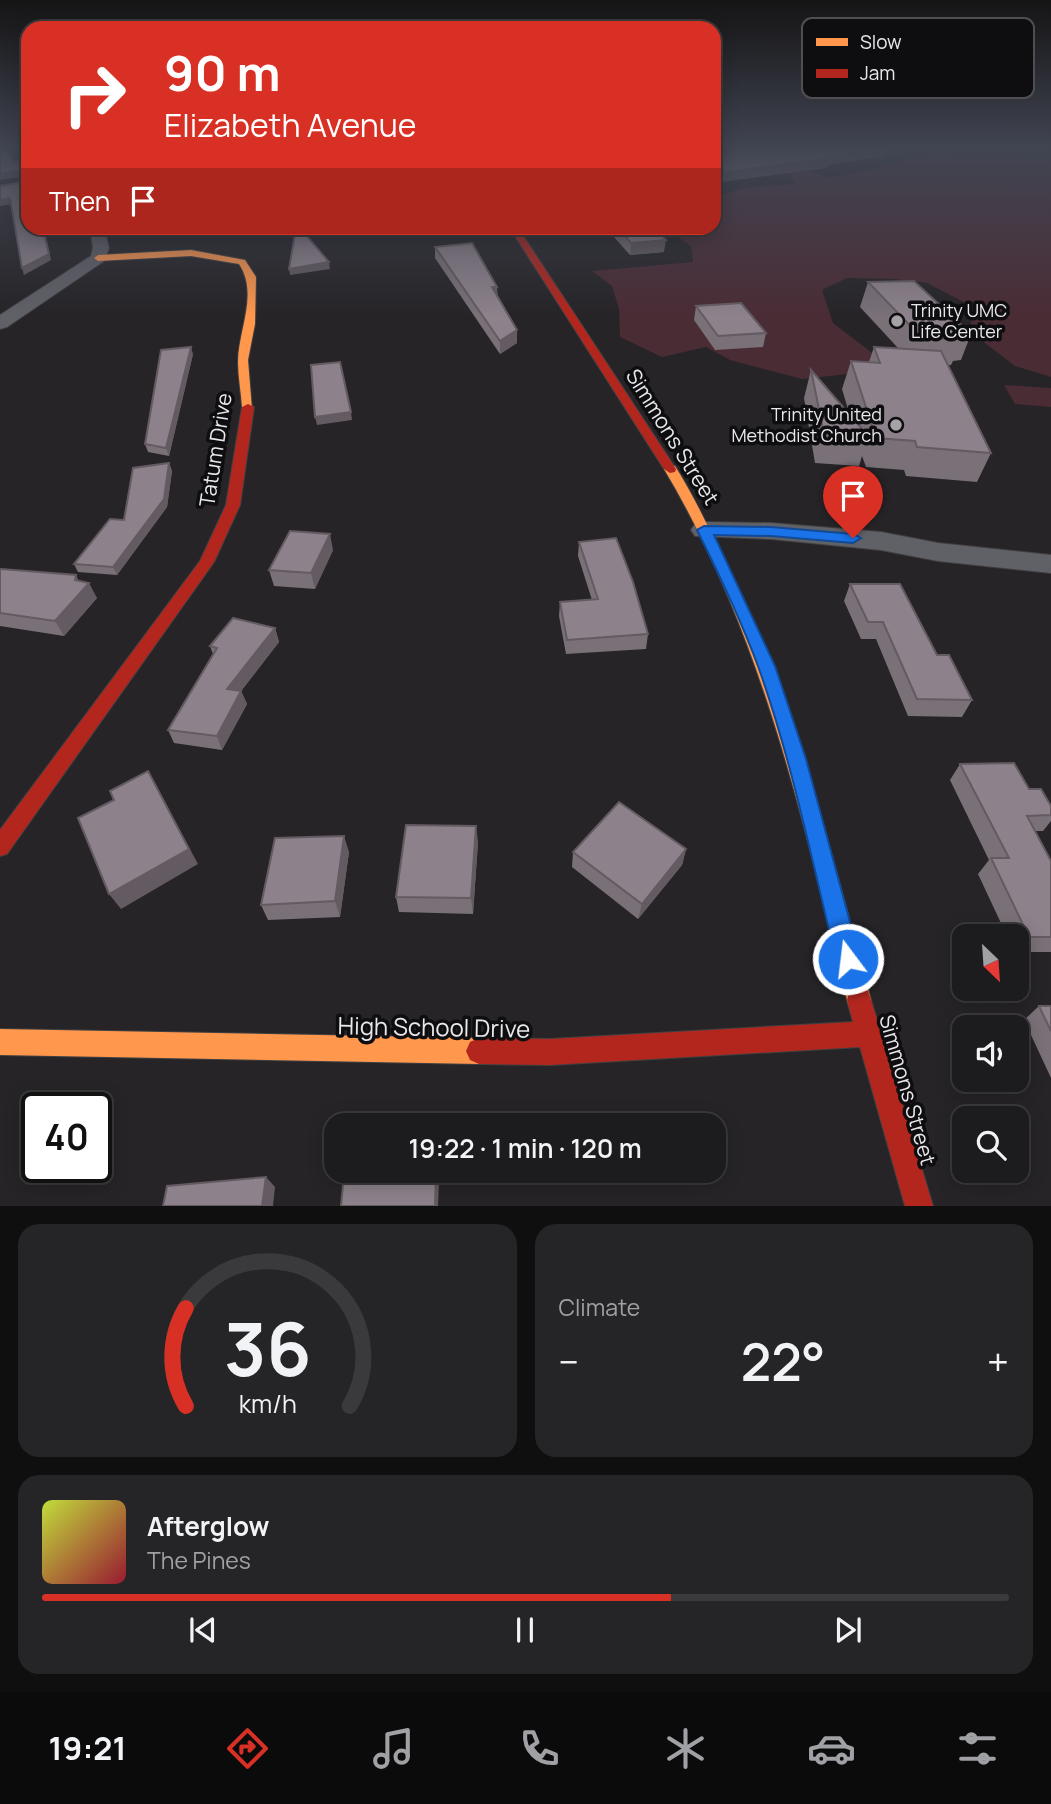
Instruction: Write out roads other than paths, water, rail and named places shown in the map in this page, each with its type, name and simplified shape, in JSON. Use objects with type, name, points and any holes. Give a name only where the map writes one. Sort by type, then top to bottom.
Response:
[{"type":"street","points":[[0,323],[98,258],[101,248],[98,235]]},
{"type":"street","name":"Simmons Street","points":[[519,235],[674,475],[724,569],[766,666],[797,759],[868,1034],[919,1206]]},
{"type":"street","name":"Tatum Drive","points":[[0,847],[207,562],[233,505],[249,401],[243,360],[250,324],[252,276],[242,262],[191,253],[98,258]]},
{"type":"street","points":[[704,530],[771,531],[881,541],[938,552],[1051,564]]},
{"type":"street","name":"High School Drive","points":[[0,1042],[550,1052],[868,1034]]},
{"type":"place","name":"Trinity UMC Life Center","points":[[897,321]]},
{"type":"place","name":"Trinity United Methodist Church","points":[[896,425]]}]
